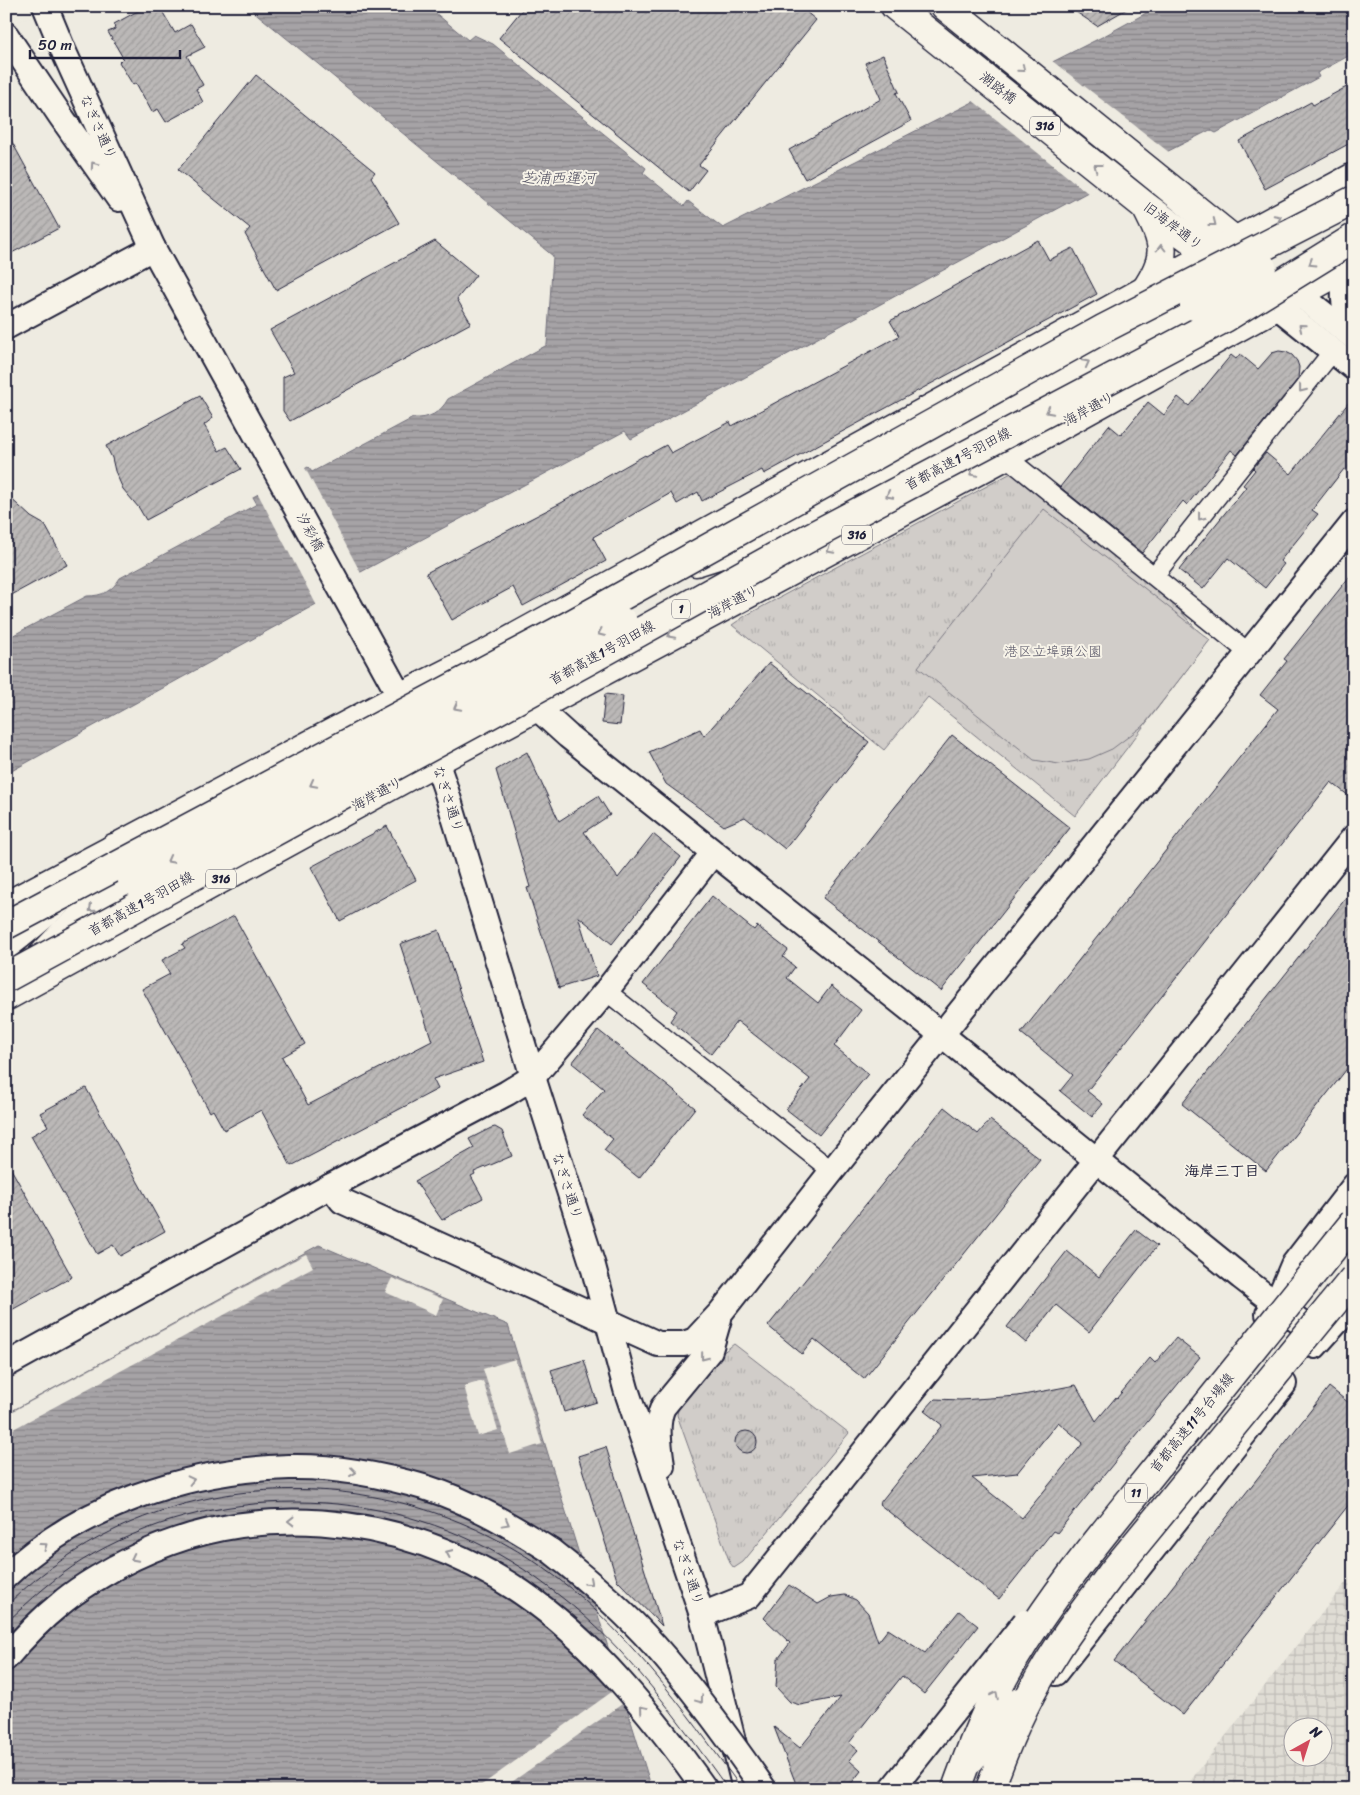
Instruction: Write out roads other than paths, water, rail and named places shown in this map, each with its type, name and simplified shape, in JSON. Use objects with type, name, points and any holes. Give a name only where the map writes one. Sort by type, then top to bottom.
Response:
[{"type":"main road","name":"316","points":[[895,6],[928,32]]},
{"type":"main road","name":"旧海岸通り","points":[[948,7],[1235,241]]},
{"type":"main road","name":"潮路橋","points":[[928,32],[1141,202]]},
{"type":"main road","points":[[6,906],[400,697],[489,652],[1354,177]]},
{"type":"main road","name":"旧海岸通り","points":[[1141,202],[1211,254]]},
{"type":"main road","points":[[1141,202],[1162,242],[1163,253],[1155,276],[1145,291]]},
{"type":"main road","points":[[597,593],[734,550],[1194,306],[1318,233],[1347,203]]},
{"type":"main road","points":[[6,925],[568,626],[1103,329],[1347,203]]},
{"type":"main road","name":"首都高速1号羽田線","points":[[6,978],[593,658],[805,540],[1225,318],[1354,238]]},
{"type":"main road","name":"海岸通り","points":[[6,995],[536,707],[1005,456],[1354,262]]},
{"type":"main road","points":[[6,995],[65,932],[101,901],[132,881],[572,646],[805,540]]},
{"type":"main road","points":[[6,945],[25,932],[59,902],[114,848]]},
{"type":"main road","name":"首都高速11号台場線","points":[[956,1789],[977,1733],[993,1698],[1034,1628],[1114,1521],[1354,1222]]},
{"type":"main road","name":"11","points":[[990,1789],[1028,1698],[1056,1650],[1118,1566],[1354,1277]]},
{"type":"street","name":"なぎさ通り","points":[[45,6],[152,248]]},
{"type":"street","points":[[928,32],[948,7]]},
{"type":"street","name":"なぎさ通り","points":[[12,43],[152,248],[273,464]]},
{"type":"street","points":[[1235,241],[1333,351],[1354,368]]},
{"type":"street","points":[[6,328],[152,248]]},
{"type":"street","points":[[1211,254],[1354,338]]},
{"type":"street","points":[[1354,267],[1345,283],[1344,303],[1347,317],[1354,331]]},
{"type":"street","points":[[1154,576],[1333,351]]},
{"type":"street","points":[[1005,456],[1249,653]]},
{"type":"street","name":"汐彩橋","points":[[273,464],[347,600]]},
{"type":"street","points":[[331,1186],[342,1201],[658,1344],[684,1344],[695,1340],[721,1312],[832,1171],[1354,522]]},
{"type":"street","name":"なぎさ通り","points":[[347,600],[436,761],[593,1266],[626,1389],[702,1616],[745,1789]]},
{"type":"street","points":[[489,652],[536,707],[568,736],[1276,1305],[1320,1338]]},
{"type":"street","points":[[702,1616],[749,1596],[1354,838]]},
{"type":"street","points":[[6,1365],[331,1186],[507,1093],[533,1077],[606,991],[713,853]]},
{"type":"street","points":[[606,991],[832,1171]]},
{"type":"street","points":[[891,1789],[1276,1305],[1293,1264],[1354,1186]]},
{"type":"street","points":[[891,1789],[1354,1212]]},
{"type":"street","points":[[950,1789],[1354,1277]]},
{"type":"street","points":[[962,1789],[1320,1338],[1354,1303]]},
{"type":"street","points":[[665,1505],[658,1427],[659,1415],[663,1407],[710,1350],[721,1312]]},
{"type":"street","points":[[6,1576],[48,1542],[80,1522],[145,1493],[218,1474],[254,1469],[291,1467],[327,1469],[371,1475],[428,1489],[485,1512],[522,1533],[551,1551],[604,1595],[675,1669],[732,1743],[764,1789]]},
{"type":"street","points":[[6,1658],[37,1624],[84,1586],[135,1557],[163,1545],[192,1535],[252,1524],[282,1521],[315,1521],[369,1529],[439,1548],[469,1562],[522,1594],[575,1637],[600,1661],[662,1732],[705,1789]]},
{"type":"water","name":"芝浦西運河","points":[[247,6],[427,6],[468,40],[474,35],[493,44],[646,168],[643,173],[684,206],[688,201],[723,228],[1102,37],[1159,6],[1354,6],[1354,53],[1317,73],[1319,77],[1216,133],[1210,130],[1099,186],[631,439],[625,431],[359,573],[362,579],[6,774],[6,639],[87,596],[106,592],[120,578],[257,504],[253,497],[308,467],[312,472],[413,418],[434,414],[448,399],[547,345],[553,256]]},
{"type":"water","points":[[319,1245],[508,1325],[652,1789],[6,1789],[6,1414]]},
{"type":"tram line","points":[[908,1789],[1354,1230]]},
{"type":"tram line","points":[[938,1789],[1354,1258]]},
{"type":"tram line","points":[[6,1606],[64,1559],[127,1524],[195,1501],[266,1490],[337,1492],[408,1505],[477,1529],[541,1566],[571,1589],[625,1641],[675,1698],[742,1789]]},
{"type":"tram line","points":[[6,1623],[53,1581],[83,1560],[133,1534],[186,1516],[241,1505],[297,1502],[353,1506],[408,1517],[460,1535],[510,1561],[542,1582],[585,1616],[608,1638],[651,1686],[728,1789]]},
{"type":"district","name":"海岸三丁目","points":[[1222,1171]]},
{"type":"park label","name":"港区立埠頭公園","points":[[1053,651]]}]
